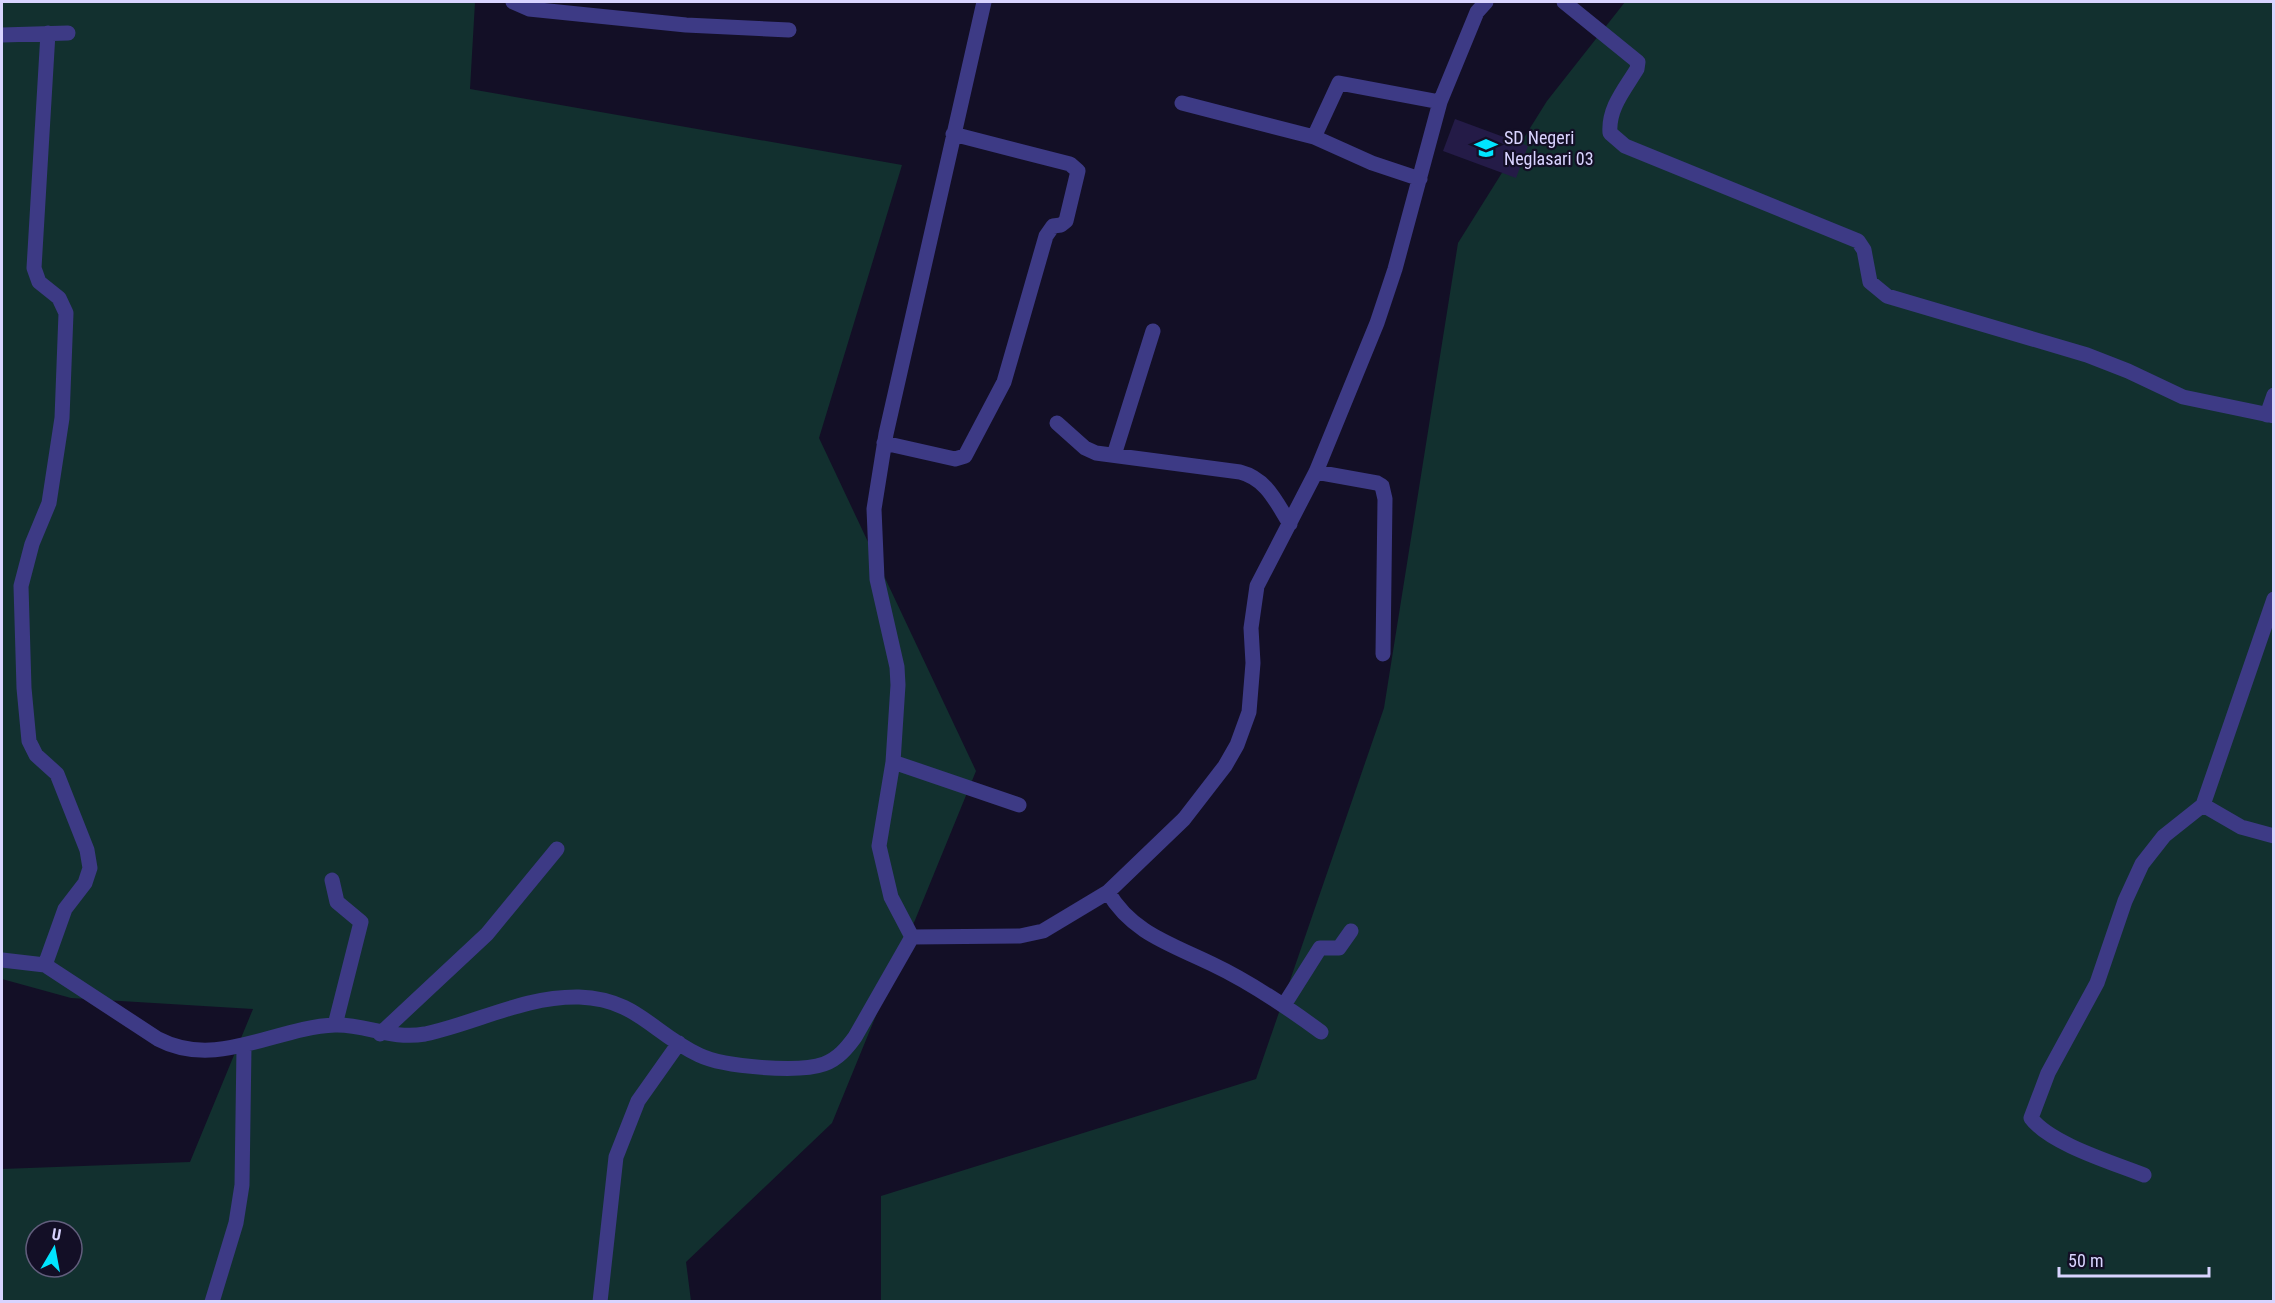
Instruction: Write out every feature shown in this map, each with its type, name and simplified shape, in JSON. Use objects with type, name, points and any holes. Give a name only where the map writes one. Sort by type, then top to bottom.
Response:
[{"type":"street","points":[[513,2],[529,9],[687,25],[789,30]]},
{"type":"street","points":[[912,937],[891,897],[879,846],[893,762],[897,667],[877,579],[874,509],[884,443],[984,2]]},
{"type":"street","points":[[912,937],[1029,936],[1043,931],[1108,892],[1199,803],[1237,745],[1249,712],[1253,663],[1251,628],[1257,586],[1316,472],[1385,301],[1440,102],[1477,12],[1486,2]]},
{"type":"street","points":[[1564,2],[1638,62],[1637,69],[1611,113],[1610,133],[1625,146],[1858,241],[1864,250],[1870,282],[1887,296],[2087,356],[2128,371],[2183,397],[2270,415],[2274,395]]},
{"type":"street","points":[[45,965],[65,909],[85,883],[90,868],[87,850],[57,774],[36,755],[29,741],[24,688],[21,586],[32,544],[49,503],[62,418],[66,313],[60,298],[39,282],[34,268],[48,33]]},
{"type":"street","points":[[2,35],[68,33]]},
{"type":"street","points":[[1314,137],[1339,83],[1440,102]]},
{"type":"street","points":[[1182,103],[1314,137],[1372,163],[1420,179]]},
{"type":"street","points":[[884,443],[955,459],[965,456],[1004,382],[1046,236],[1049,229],[1066,221],[1077,179],[1078,171],[1070,164],[953,134]]},
{"type":"street","points":[[1114,455],[1153,330]]},
{"type":"street","points":[[1057,423],[1085,448],[1114,455],[1240,472],[1257,478],[1264,484],[1290,524]]},
{"type":"street","points":[[1316,472],[1383,486],[1385,499],[1383,654]]},
{"type":"street","points":[[2144,1175],[2056,1138],[2034,1122],[2031,1118],[2032,1110],[2048,1073],[2097,983],[2125,901],[2142,864],[2164,836],[2202,805],[2274,599]]},
{"type":"street","points":[[893,762],[1019,805]]},
{"type":"street","points":[[2202,805],[2241,827],[2274,836]]},
{"type":"street","points":[[380,1034],[488,934],[557,849]]},
{"type":"street","points":[[332,879],[337,902],[361,920],[362,927],[335,1025]]},
{"type":"street","points":[[1108,892],[1118,910],[1150,936],[1212,964],[1284,1005],[1322,1032]]},
{"type":"street","points":[[1284,1005],[1320,948],[1339,948],[1351,932]]},
{"type":"street","points":[[2,960],[45,965],[171,1046],[195,1050],[244,1047],[291,1033],[335,1025],[380,1034],[414,1036],[467,1024],[488,1014],[531,1001],[579,997],[622,1005],[638,1013],[679,1043],[702,1056],[734,1064],[813,1066],[826,1063],[844,1050],[855,1037],[912,937]]},
{"type":"street","points":[[600,1302],[616,1157],[638,1101],[679,1043]]},
{"type":"street","points":[[212,1302],[236,1223],[242,1185],[244,1047]]},
{"type":"green space","points":[[2,2],[475,2],[470,89],[902,165],[819,438],[976,771],[832,1123],[686,1262],[691,1301],[2,1301],[2,1169],[190,1162],[253,1009],[71,998],[2,979]]},
{"type":"green space","points":[[1625,2],[2273,2],[2273,1301],[881,1301],[881,1196],[1256,1079],[1384,708],[1458,243],[1547,101]]},
{"type":"building","name":"SD Negeri Neglasari 03","points":[[1455,119],[1528,146],[1516,178],[1443,151]]},
{"type":"place","name":"SD Negeri Neglasari 03","points":[[1486,148]]}]
